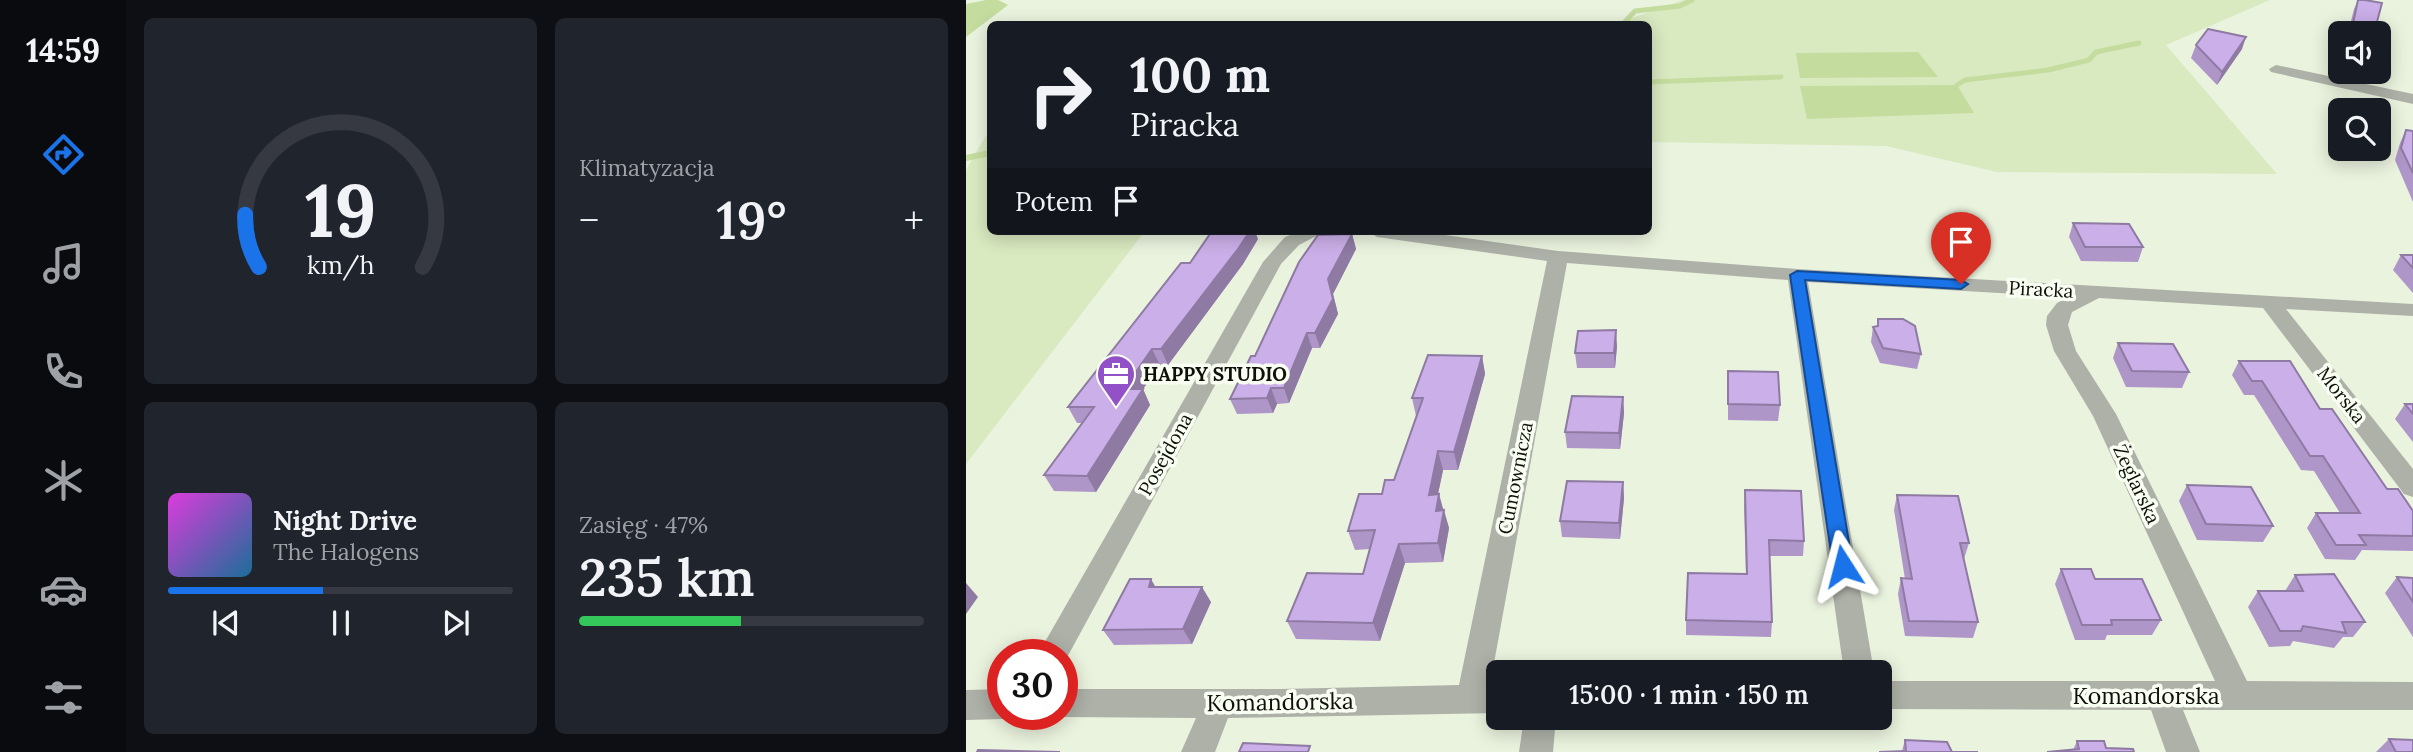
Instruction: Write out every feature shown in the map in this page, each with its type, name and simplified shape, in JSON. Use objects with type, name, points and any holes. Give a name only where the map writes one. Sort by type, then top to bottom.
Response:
[{"type":"street","points":[[2276,69],[2413,99]]},
{"type":"street","name":"Posejdona","points":[[1061,639],[1273,262],[1292,241],[1307,235]]},
{"type":"street","name":"Piracka","points":[[1405,235],[1558,257],[1797,275],[2413,310]]},
{"type":"street","name":"Cumownicza","points":[[1485,699],[1558,257]]},
{"type":"street","points":[[1797,275],[1857,660]]},
{"type":"street","name":"Żeglarska","points":[[2097,292],[2068,304],[2058,316],[2056,328],[2078,374],[2104,414],[2238,696]]},
{"type":"street","name":"Morska","points":[[2271,304],[2413,487]]},
{"type":"street","name":"Komandorska","points":[[1892,695],[2413,696]]},
{"type":"street","points":[[2161,696],[2183,752]]},
{"type":"street","name":"Komandorska","points":[[1078,703],[1485,699]]},
{"type":"street","points":[[1198,752],[1218,703]]},
{"type":"street","points":[[966,705],[987,704]]},
{"type":"street","points":[[1536,752],[1539,730]]},
{"type":"shaded area","points":[[998,0],[1008,5],[966,37],[966,4]]},
{"type":"shaded area","points":[[1683,0],[2270,0],[2166,45],[2277,174],[1997,172],[1886,146],[1652,142],[1652,21],[1624,21]]},
{"type":"shaded area","points":[[1918,52],[1938,77],[1800,78],[1796,53]]},
{"type":"shaded area","points":[[1957,85],[1974,113],[1807,119],[1800,86]]},
{"type":"shaded area","points":[[987,135],[987,235],[1142,235],[966,464],[966,170]]},
{"type":"building","points":[[2358,0],[2382,3],[2377,21],[2354,21]]},
{"type":"building","points":[[2208,29],[2246,37],[2222,72],[2196,45]]},
{"type":"building","points":[[2406,130],[2413,131],[2413,173],[2401,148]]},
{"type":"building","points":[[2073,223],[2129,224],[2143,247],[2085,247]]},
{"type":"building","points":[[1209,235],[1247,235],[1161,349],[1152,349],[1124,389],[1143,389],[1087,476],[1044,475],[1094,407],[1068,407],[1181,263],[1190,263]]},
{"type":"building","points":[[1318,235],[1351,235],[1328,279],[1333,299],[1315,333],[1307,333],[1284,388],[1271,388],[1267,398],[1230,399],[1251,356],[1255,356],[1299,262]]},
{"type":"building","points":[[2401,255],[2413,255],[2413,268]]},
{"type":"building","points":[[1878,319],[1903,319],[1915,326],[1921,354],[1883,348],[1873,327],[1878,326]]},
{"type":"building","points":[[1616,330],[1614,353],[1575,353],[1578,331]]},
{"type":"building","points":[[2118,343],[2173,344],[2189,372],[2132,371]]},
{"type":"building","points":[[1428,355],[1482,356],[1454,452],[1438,451],[1429,495],[1439,494],[1436,511],[1444,510],[1438,543],[1399,544],[1373,623],[1287,621],[1307,573],[1363,574],[1375,530],[1348,531],[1359,494],[1382,494],[1385,480],[1394,480],[1423,398],[1412,398]]},
{"type":"building","points":[[2239,361],[2290,361],[2320,409],[2332,409],[2387,489],[2398,489],[2413,511],[2413,536],[2359,535],[2366,545],[2336,545],[2316,513],[2360,513],[2323,456],[2310,456],[2262,381],[2252,381]]},
{"type":"building","points":[[1728,371],[1778,372],[1780,405],[1728,404]]},
{"type":"building","points":[[1572,396],[1623,397],[1619,433],[1565,432]]},
{"type":"building","points":[[2405,404],[2413,404],[2413,414]]},
{"type":"building","points":[[1567,481],[1623,482],[1619,523],[1560,521]]},
{"type":"building","points":[[2187,485],[2251,487],[2273,526],[2206,524]]},
{"type":"building","points":[[1745,490],[1801,491],[1804,541],[1769,540],[1772,622],[1686,620],[1688,573],[1747,574]]},
{"type":"building","points":[[1897,495],[1958,496],[1969,543],[1960,543],[1978,622],[1909,621],[1901,578],[1912,579]]},
{"type":"building","points":[[2061,569],[2091,569],[2095,579],[2142,579],[2161,620],[2111,620],[2112,625],[2082,625]]},
{"type":"building","points":[[2334,574],[2365,622],[2342,622],[2346,633],[2303,626],[2301,631],[2280,631],[2258,591],[2303,591],[2295,575]]},
{"type":"building","points":[[2397,577],[2413,578],[2413,602]]},
{"type":"building","points":[[1130,579],[1151,579],[1149,587],[1202,587],[1183,629],[1103,630]]},
{"type":"building","points":[[2389,739],[2413,740],[2413,752],[2396,752]]},
{"type":"building","points":[[1905,740],[1947,742],[1952,752],[1879,752],[1906,751]]},
{"type":"building","points":[[2077,741],[2104,741],[2106,748],[2133,749],[2134,752],[2047,752],[2079,749]]},
{"type":"building","points":[[1243,743],[1310,746],[1308,752],[1239,752]]},
{"type":"building","points":[[978,750],[1060,752],[977,752]]},
{"type":"waterway","points":[[1626,21],[1635,11],[1680,6],[1692,0]]},
{"type":"waterway","points":[[1957,85],[1965,80],[2048,70],[2089,60],[2096,52],[2139,43]]},
{"type":"waterway","points":[[1652,82],[1781,77]]},
{"type":"waterway","points":[[966,158],[987,154]]},
{"type":"place","name":"HAPPY STUDIO","points":[[1116,408]]},
{"type":"route","points":[[1843,566],[1797,275],[1961,284]]}]
